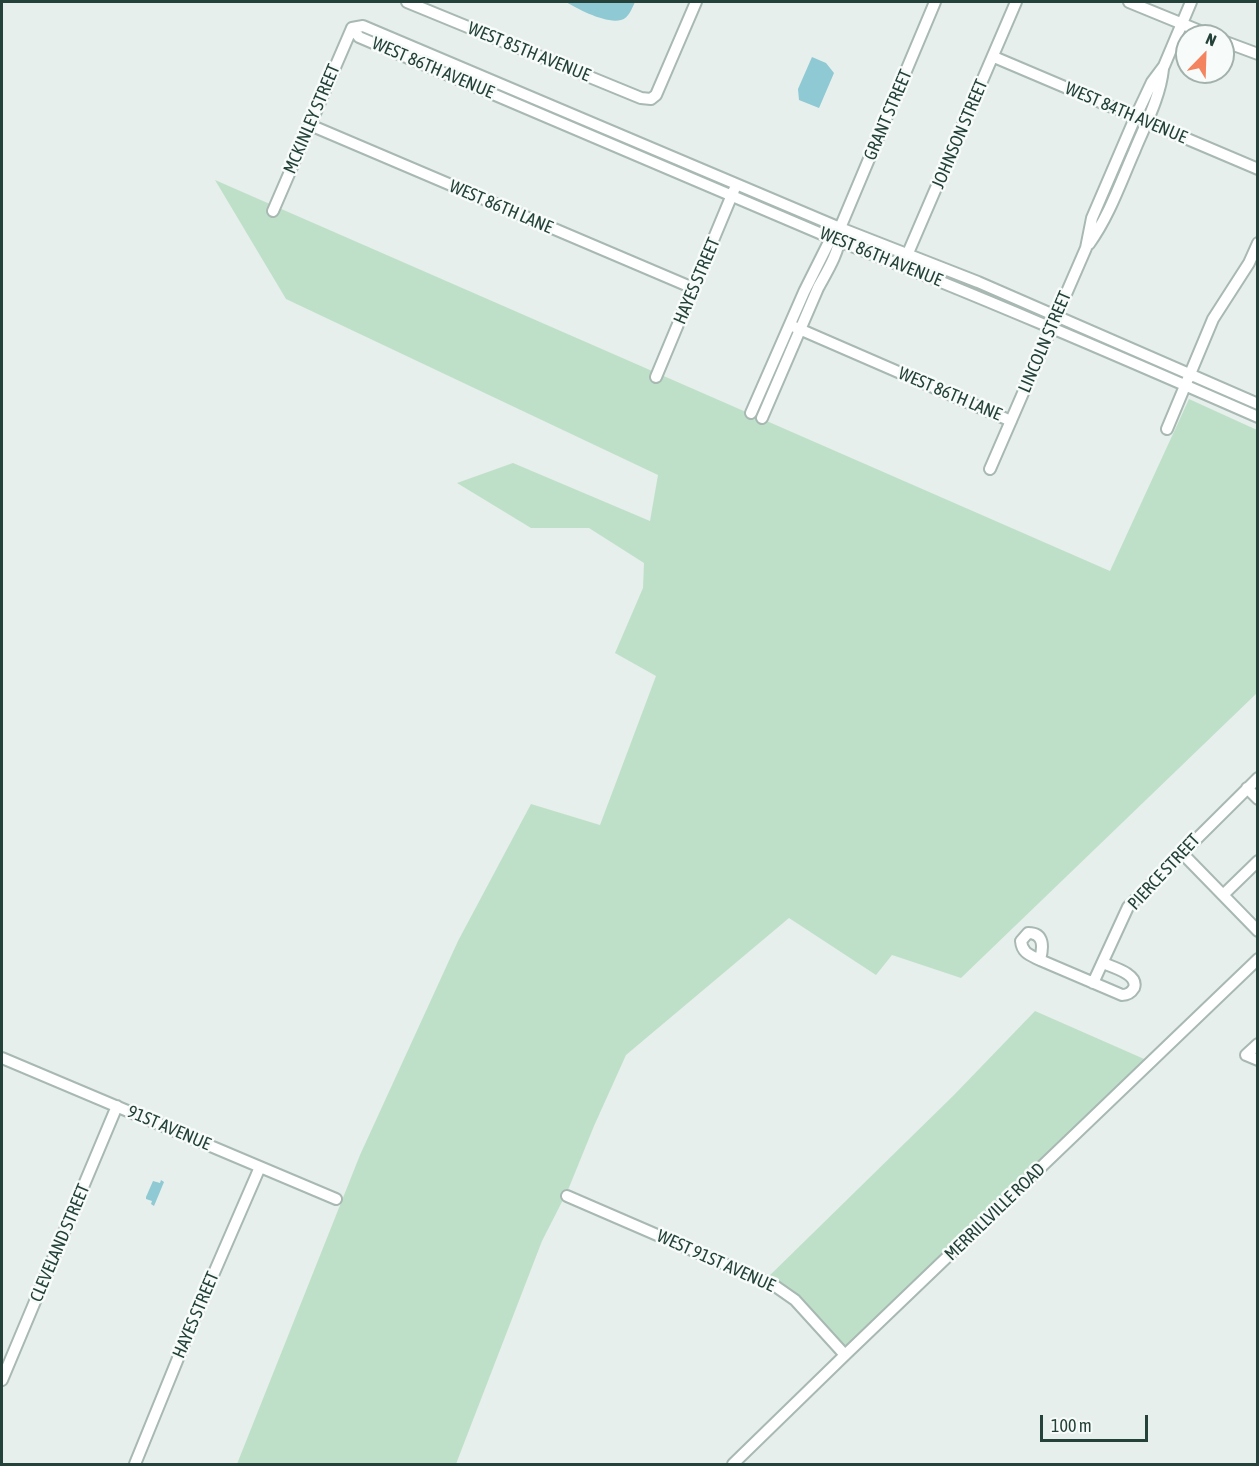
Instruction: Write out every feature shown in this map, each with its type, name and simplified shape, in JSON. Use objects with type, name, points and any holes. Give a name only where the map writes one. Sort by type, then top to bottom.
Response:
[{"type":"street","name":"WEST 85TH AVENUE","points":[[407,2],[641,98],[651,99],[656,95],[696,2]]},
{"type":"street","name":"GRANT STREET","points":[[756,416],[836,240],[935,2]]},
{"type":"street","name":"JOHNSON STREET","points":[[905,260],[1017,2]]},
{"type":"street","points":[[1129,2],[1182,24]]},
{"type":"street","name":"LINCOLN STREET","points":[[1182,24],[1191,2]]},
{"type":"street","name":"WEST 86TH AVENUE","points":[[1257,404],[1187,380],[1052,328],[905,260],[840,228],[363,26],[352,28],[359,37],[836,240],[905,260],[978,282],[1056,316],[1187,380],[1257,417]]},
{"type":"street","name":"MCKINLEY STREET","points":[[273,211],[352,28]]},
{"type":"street","name":"LINCOLN STREET","points":[[990,469],[1086,248],[1092,218],[1135,118],[1152,82],[1164,66],[1175,40]]},
{"type":"street","points":[[1235,45],[1257,54]]},
{"type":"street","name":"WEST 84TH AVENUE","points":[[994,57],[1257,169]]},
{"type":"street","name":"LINCOLN STREET","points":[[1086,248],[1103,225],[1147,122],[1161,85],[1164,66]]},
{"type":"street","name":"WEST 86TH LANE","points":[[309,125],[693,288]]},
{"type":"street","name":"HAYES STREET","points":[[656,377],[737,184]]},
{"type":"street","points":[[1167,429],[1213,319],[1249,263],[1257,243]]},
{"type":"street","name":"WEST 86TH LANE","points":[[795,327],[1011,421]]},
{"type":"street","name":"PIERCE STREET","points":[[1093,983],[1128,907],[1257,778]]},
{"type":"street","points":[[1247,788],[1257,799]]},
{"type":"street","points":[[1181,852],[1257,931]]},
{"type":"street","points":[[1224,895],[1257,861]]},
{"type":"street","name":"MERRILLVILLE ROAD","points":[[734,1464],[1257,959]]},
{"type":"street","points":[[1040,960],[1122,995],[1127,995],[1134,986],[1131,976],[1102,963]]},
{"type":"street","points":[[1257,1044],[1246,1055],[1257,1060]]},
{"type":"street","name":"91ST AVENUE","points":[[2,1058],[336,1198]]},
{"type":"street","name":"CLEVELAND STREET","points":[[2,1380],[117,1106]]},
{"type":"street","name":"HAYES STREET","points":[[135,1464],[260,1167]]},
{"type":"street","name":"WEST 91ST AVENUE","points":[[567,1196],[775,1286],[795,1300],[845,1355]]},
{"type":"green space","points":[[215,180],[1110,571],[1189,399],[1257,430],[1257,693],[961,978],[892,955],[876,975],[789,918],[626,1055],[568,1190],[542,1241],[456,1464],[237,1464],[360,1155],[458,941],[531,804],[600,825],[656,676],[615,653],[643,588],[644,563],[589,528],[531,528],[457,483],[513,463],[650,521],[658,475],[286,299]]},
{"type":"green space","points":[[1035,1011],[1151,1062],[845,1355],[795,1300],[764,1281],[954,1095]]},
{"type":"water","points":[[566,2],[635,2],[626,17],[615,21],[592,15]]},
{"type":"water","points":[[812,57],[826,63],[834,73],[819,108],[799,100],[798,89]]},
{"type":"water","points":[[161,1180],[164,1182],[154,1206],[151,1204],[152,1201],[146,1197],[153,1181],[160,1183]]}]
